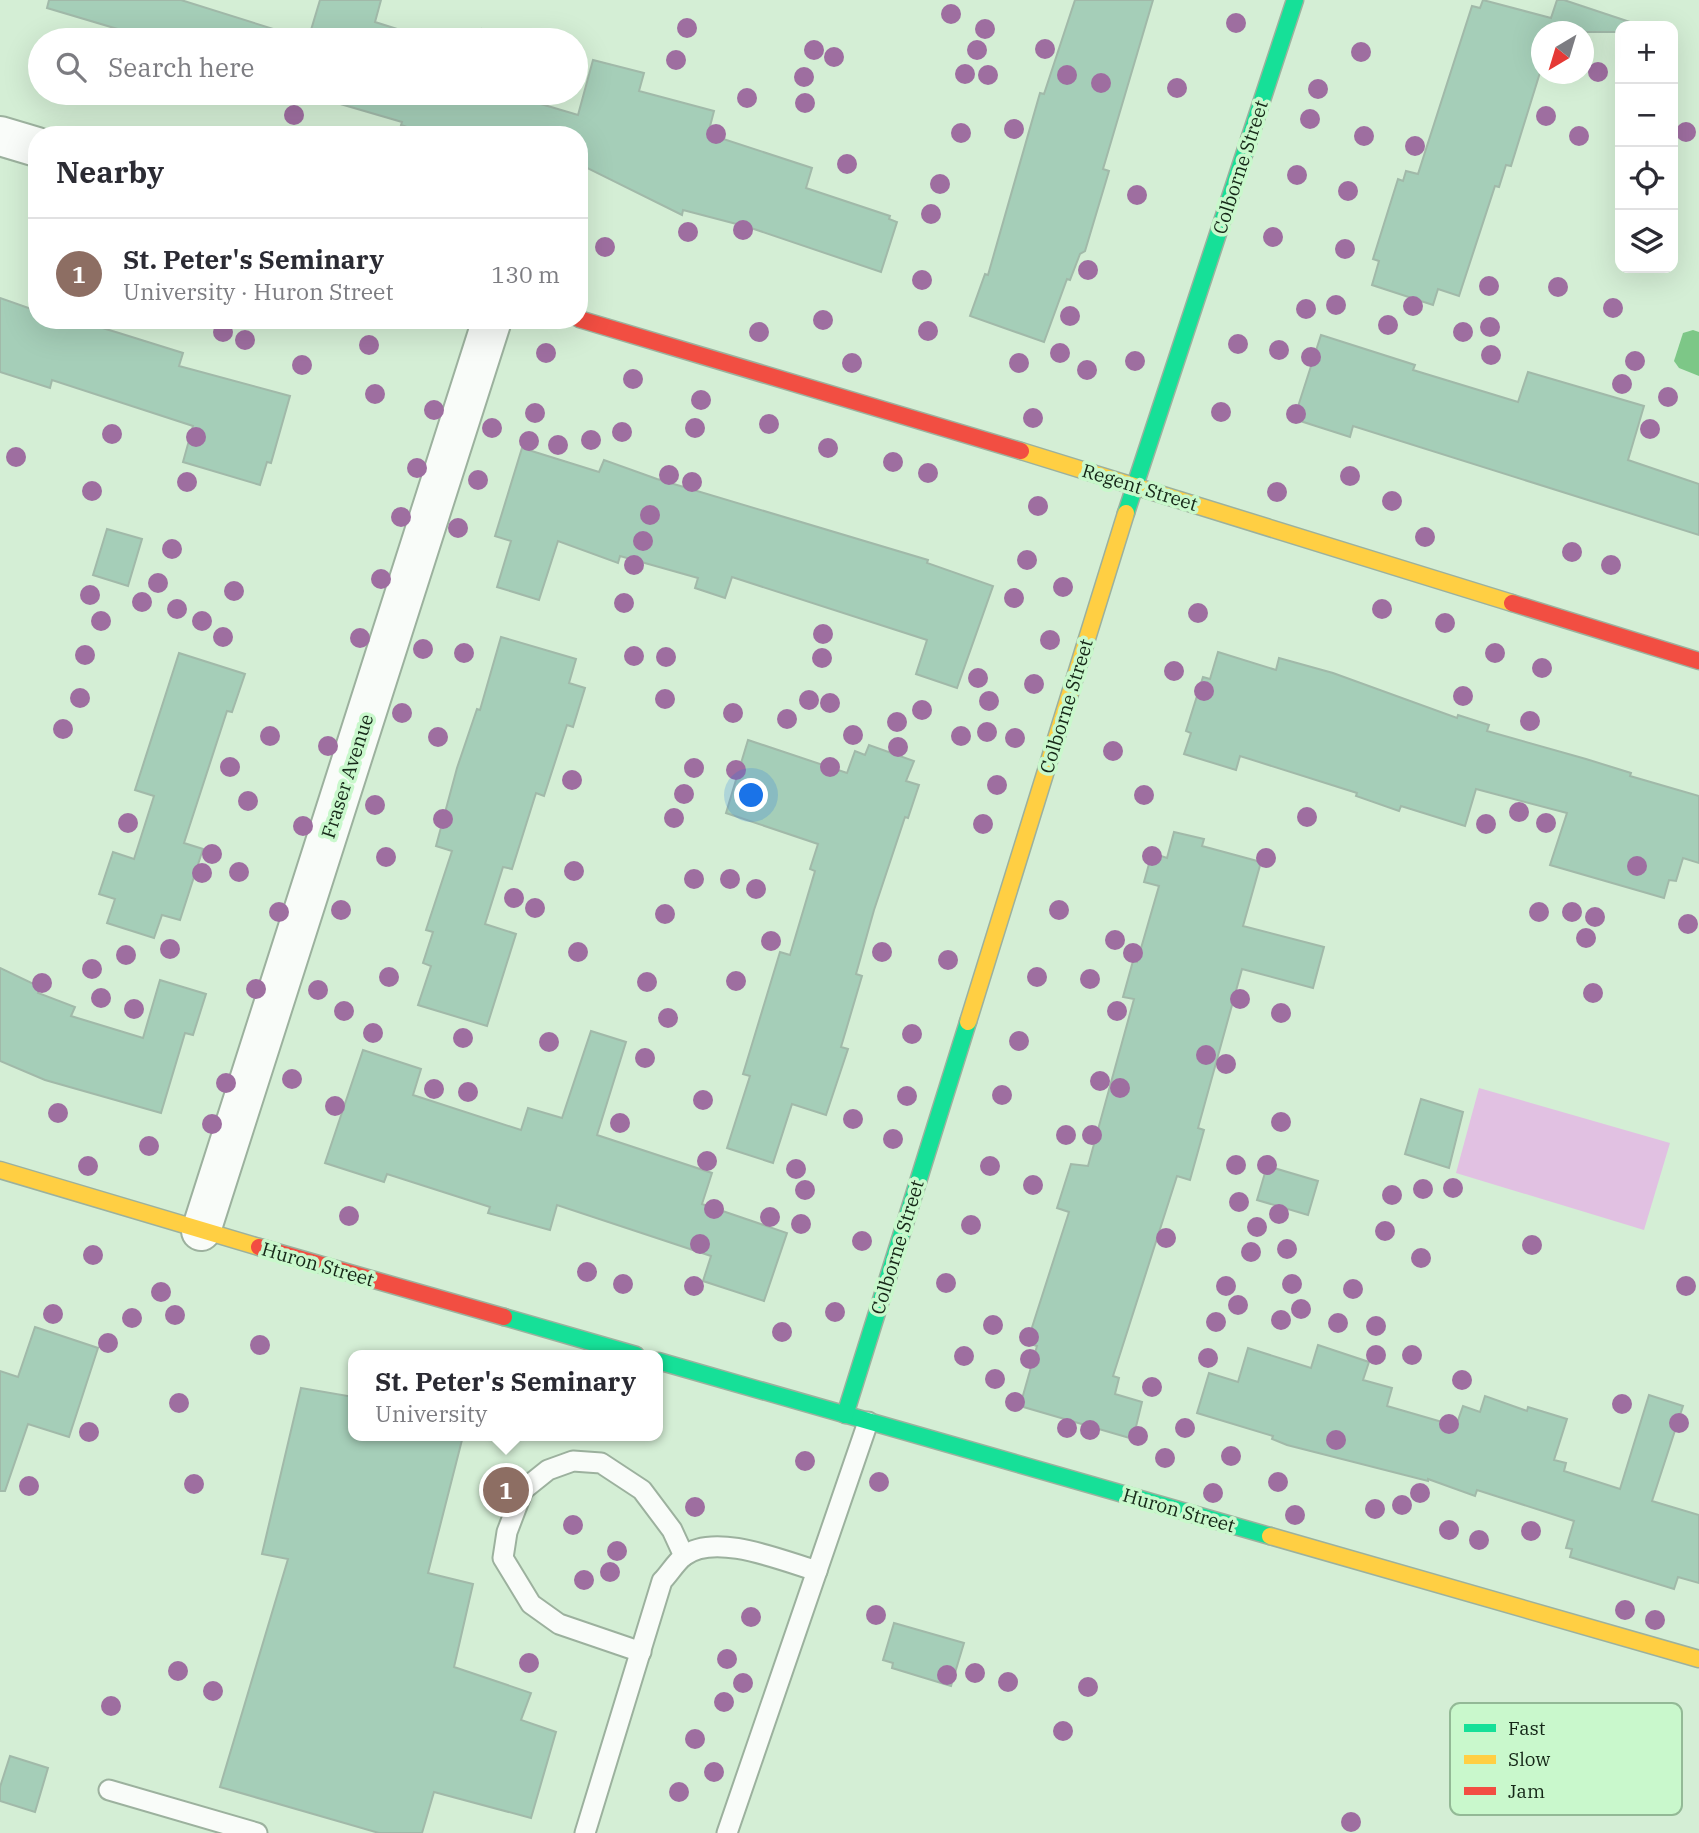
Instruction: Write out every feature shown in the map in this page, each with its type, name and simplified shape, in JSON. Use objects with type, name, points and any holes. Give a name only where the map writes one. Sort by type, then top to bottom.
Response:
[{"type":"street","name":"Colborne Street","points":[[845,1415],[1135,485],[1295,0]]},
{"type":"street","points":[[0,136],[28,144]]},
{"type":"street","name":"Regent Street","points":[[588,322],[1135,485],[1699,661]]},
{"type":"street","name":"Fraser Avenue","points":[[201,1231],[489,329]]},
{"type":"street","name":"Huron Street","points":[[0,1170],[201,1231],[618,1350]]},
{"type":"street","name":"Huron Street","points":[[663,1363],[1699,1660]]},
{"type":"lane","points":[[727,1833],[868,1422]]},
{"type":"lane","points":[[641,1652],[559,1624],[531,1604],[503,1558],[507,1532],[523,1490],[548,1470],[573,1461],[601,1462],[642,1490],[672,1530],[684,1556]]},
{"type":"lane","points":[[585,1833],[662,1581],[684,1556],[700,1549],[726,1546],[817,1571]]},
{"type":"lane","points":[[109,1790],[257,1833]]},
{"type":"shaded area","points":[[1693,330],[1699,332],[1699,376],[1679,368],[1674,361],[1683,333]]},
{"type":"shaded area","points":[[1479,1088],[1670,1143],[1644,1230],[1456,1173]]},
{"type":"building","points":[[49,0],[181,0],[270,28],[114,28],[47,8]]},
{"type":"building","points":[[320,0],[381,0],[375,22],[394,28],[312,28]]},
{"type":"building","points":[[1075,0],[1153,0],[1103,169],[1109,171],[1085,251],[1080,254],[1070,280],[1067,279],[1044,342],[970,316],[985,274],[988,275],[1040,93],[1044,94]]},
{"type":"building","points":[[1483,0],[1551,18],[1557,0],[1564,0],[1627,21],[1615,21],[1615,32],[1594,32],[1594,21],[1531,21],[1531,84],[1536,84],[1511,166],[1506,165],[1499,187],[1495,186],[1459,296],[1438,289],[1433,305],[1372,285],[1379,261],[1373,259],[1398,179],[1403,181],[1406,171],[1418,174],[1472,6],[1480,8]]},
{"type":"building","points":[[593,60],[644,73],[639,91],[714,111],[708,134],[812,168],[806,188],[890,216],[889,219],[897,222],[881,272],[748,227],[683,210],[682,215],[588,168],[588,126],[404,126],[401,125],[402,122],[344,105],[544,105],[578,115],[581,105],[588,105],[588,78]]},
{"type":"building","points":[[0,298],[28,308],[28,329],[105,329],[183,353],[179,366],[290,396],[271,463],[267,462],[260,485],[183,462],[193,426],[52,380],[50,388],[0,372]]},
{"type":"building","points":[[1321,335],[1415,365],[1413,370],[1518,402],[1528,372],[1644,406],[1628,460],[1699,484],[1699,535],[1353,426],[1350,437],[1294,419]]},
{"type":"building","points":[[522,448],[599,472],[604,460],[657,479],[928,560],[927,563],[993,586],[957,688],[916,674],[927,640],[732,577],[725,598],[695,588],[698,578],[620,556],[618,563],[558,541],[539,600],[497,587],[511,541],[495,536]]},
{"type":"building","points":[[107,529],[142,539],[128,586],[93,575]]},
{"type":"building","points":[[501,637],[576,659],[569,683],[585,688],[573,727],[567,725],[544,796],[536,793],[512,869],[503,867],[485,924],[516,934],[487,1026],[418,1005],[431,966],[423,963],[433,932],[426,930],[452,851],[436,846],[457,768],[477,709],[480,710]]},
{"type":"building","points":[[1218,652],[1276,670],[1279,658],[1333,673],[1457,718],[1458,715],[1489,725],[1487,731],[1586,759],[1631,773],[1630,776],[1699,796],[1699,863],[1683,858],[1676,881],[1669,880],[1664,898],[1550,865],[1567,813],[1476,789],[1465,826],[1401,806],[1399,811],[1356,796],[1357,793],[1240,756],[1236,770],[1184,754],[1191,733],[1186,731],[1203,677],[1210,679]]},
{"type":"building","points":[[179,653],[245,674],[232,712],[227,711],[184,843],[203,849],[180,920],[162,915],[154,938],[107,923],[115,899],[99,894],[113,852],[134,859],[154,796],[135,790]]},
{"type":"building","points":[[748,740],[847,773],[855,751],[865,755],[869,745],[914,761],[906,781],[919,785],[908,818],[905,817],[874,910],[856,974],[862,976],[841,1047],[848,1049],[826,1115],[792,1104],[773,1163],[727,1148],[750,1076],[743,1074],[780,952],[790,955],[815,871],[810,869],[818,844],[726,813]]},
{"type":"building","points":[[1174,832],[1204,839],[1202,846],[1261,862],[1243,926],[1324,947],[1313,988],[1242,969],[1198,1128],[1204,1130],[1190,1180],[1177,1176],[1113,1376],[1119,1378],[1115,1394],[1142,1402],[1133,1439],[1020,1406],[1037,1346],[1027,1343],[1069,1212],[1057,1208],[1071,1164],[1088,1166],[1134,999],[1123,997],[1133,961],[1137,962],[1159,886],[1144,882],[1152,853],[1167,858]]},
{"type":"building","points":[[0,968],[40,987],[38,993],[75,1007],[71,1016],[143,1038],[160,980],[206,994],[193,1035],[185,1033],[161,1113],[45,1080],[0,1061]]},
{"type":"building","points":[[591,1031],[626,1042],[597,1135],[712,1173],[702,1204],[787,1233],[764,1301],[703,1281],[711,1256],[557,1205],[550,1230],[488,1213],[490,1207],[387,1174],[384,1182],[325,1163],[363,1050],[421,1069],[413,1095],[521,1130],[528,1108],[562,1118]]},
{"type":"building","points":[[1421,1099],[1463,1112],[1449,1168],[1405,1154]]},
{"type":"building","points":[[1267,1166],[1318,1181],[1308,1215],[1257,1200]]},
{"type":"building","points":[[35,1327],[98,1348],[69,1437],[28,1424],[5,1491],[0,1491],[0,1371],[18,1377]]},
{"type":"building","points":[[1318,1345],[1369,1362],[1363,1380],[1392,1388],[1387,1406],[1456,1426],[1463,1406],[1480,1412],[1485,1396],[1527,1411],[1528,1407],[1567,1419],[1554,1460],[1566,1463],[1564,1471],[1620,1489],[1649,1395],[1683,1406],[1652,1501],[1699,1515],[1699,1583],[1678,1577],[1674,1589],[1570,1557],[1572,1549],[1566,1548],[1574,1521],[1477,1490],[1475,1496],[1428,1479],[1287,1445],[1272,1439],[1273,1436],[1197,1413],[1209,1373],[1238,1382],[1248,1348],[1311,1368]]},
{"type":"building","points":[[301,1388],[348,1396],[348,1441],[462,1441],[428,1573],[473,1584],[454,1667],[531,1693],[521,1720],[556,1732],[531,1818],[434,1792],[422,1833],[379,1833],[220,1787],[288,1559],[262,1554]]},
{"type":"building","points":[[894,1623],[964,1643],[951,1686],[892,1668],[893,1663],[883,1660]]},
{"type":"building","points":[[10,1756],[48,1768],[35,1812],[0,1801],[0,1787]]},
{"type":"traffic: fast","points":[[1126,513],[1295,0]]},
{"type":"traffic: fast","points":[[845,1415],[968,1022]]},
{"type":"traffic: fast","points":[[504,1317],[619,1350]]},
{"type":"traffic: fast","points":[[663,1362],[1270,1536]]},
{"type":"traffic: slow","points":[[1021,451],[1512,603]]},
{"type":"traffic: slow","points":[[968,1022],[1126,513]]},
{"type":"traffic: slow","points":[[0,1170],[259,1247]]},
{"type":"traffic: slow","points":[[1270,1536],[1699,1659]]},
{"type":"traffic: jam","points":[[588,322],[1021,451]]},
{"type":"traffic: jam","points":[[1512,603],[1699,661]]},
{"type":"traffic: jam","points":[[259,1247],[504,1317]]},
{"type":"place","name":"St. Peter's Seminary","points":[[506,1490]]}]
